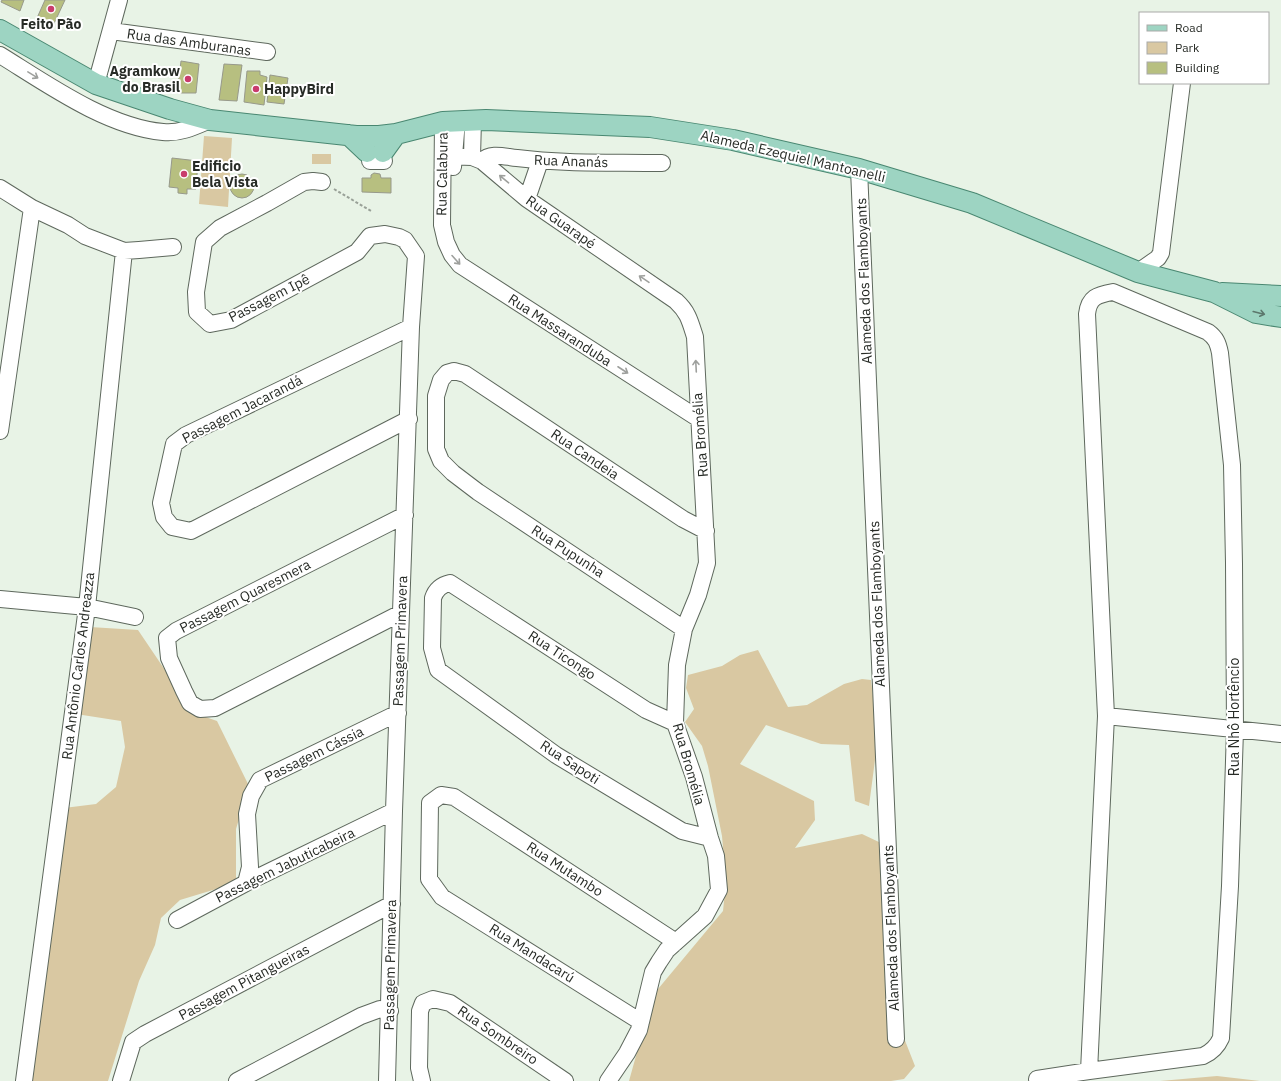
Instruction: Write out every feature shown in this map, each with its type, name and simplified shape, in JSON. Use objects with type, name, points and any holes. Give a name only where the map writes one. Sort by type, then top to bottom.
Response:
[{"type":"main road","name":"Alameda Ezequiel Mantoanelli","points":[[0,30],[96,84],[170,109],[210,120],[349,135],[379,136],[396,134],[458,121],[650,127],[733,140],[859,169],[972,203],[1138,272],[1214,292],[1281,296]]},
{"type":"main road","points":[[349,135],[376,156],[396,134]]},
{"type":"main road","name":"Alameda Ezequiel Mantoanelli","points":[[1214,292],[1256,313],[1281,317]]},
{"type":"street","points":[[96,84],[112,31],[119,0]]},
{"type":"street","name":"Rua das Amburanas","points":[[112,31],[267,52]]},
{"type":"street","points":[[0,55],[69,96],[110,118],[128,125],[164,132],[190,129],[210,120]]},
{"type":"street","points":[[1138,272],[1158,258],[1161,253],[1182,84]]},
{"type":"street","points":[[164,132],[170,109]]},
{"type":"street","points":[[458,121],[477,159]]},
{"type":"street","name":"Rua Calabura","points":[[442,225],[442,187],[458,121]]},
{"type":"street","name":"Rua Ananás","points":[[477,159],[488,156],[540,161],[662,163]]},
{"type":"street","points":[[449,157],[477,159]]},
{"type":"street","name":"Rua Guarapé","points":[[477,159],[527,199],[676,300]]},
{"type":"street","points":[[527,199],[540,161]]},
{"type":"street","name":"Alameda dos Flamboyants","points":[[859,169],[896,1039]]},
{"type":"street","name":"Passagem Ipê","points":[[322,182],[304,182],[220,228],[204,242],[196,292],[197,312],[210,324],[231,320],[357,252],[370,236]]},
{"type":"street","points":[[0,188],[32,208],[68,225],[86,236],[124,250],[173,247]]},
{"type":"street","points":[[0,431],[32,208]]},
{"type":"street","name":"Rua Massaranduba","points":[[442,225],[446,242],[452,255],[460,265],[699,419]]},
{"type":"street","name":"Passagem Primavera","points":[[370,236],[385,234],[399,237],[405,240],[416,256],[411,327],[409,419],[394,811],[387,1081]]},
{"type":"street","name":"Rua Antônio Carlos Andreazza","points":[[24,1081],[87,607],[124,250]]},
{"type":"street","name":"Rua Nhô Hortêncio","points":[[1037,1079],[1203,1056],[1212,1052],[1218,1046],[1221,1038],[1230,886],[1235,730],[1232,465],[1218,343],[1208,332],[1195,325],[1113,292],[1092,299],[1088,306],[1087,314],[1106,716]]},
{"type":"street","name":"Rua Bromélia","points":[[608,1081],[627,1053],[639,1030],[653,972],[667,950],[705,916],[719,890],[716,856],[694,777],[676,723],[677,665],[684,629],[698,595],[707,563],[695,337],[689,317],[684,308],[676,300]]},
{"type":"street","name":"Passagem Jacarandá","points":[[409,419],[190,531],[172,527],[164,517],[161,503],[174,444],[186,435],[411,327]]},
{"type":"street","name":"Rua Pupunha","points":[[465,374],[454,371],[447,373],[441,380],[436,396],[436,449],[440,461],[478,492],[684,629]]},
{"type":"street","name":"Rua Candeia","points":[[465,374],[683,519],[706,531]]},
{"type":"street","name":"Passagem Quaresmera","points":[[401,613],[215,708],[200,709],[190,703],[169,658],[167,638],[176,631],[405,515]]},
{"type":"street","name":"Rua Ticongo","points":[[438,670],[432,648],[433,598],[435,591],[445,584],[450,583],[646,710],[676,723]]},
{"type":"street","points":[[0,599],[87,607],[135,617]]},
{"type":"street","name":"Rua Sapoti","points":[[438,670],[556,755],[682,831],[710,838]]},
{"type":"street","name":"Passagem Cássia","points":[[246,883],[250,867],[247,814],[251,796],[260,780],[398,713]]},
{"type":"street","points":[[1089,1071],[1106,716],[1281,734]]},
{"type":"street","name":"Rua Mandacarú","points":[[454,797],[441,795],[430,803],[429,879],[442,897],[641,1022]]},
{"type":"street","name":"Rua Mutambo","points":[[454,797],[676,942]]},
{"type":"street","name":"Passagem Jabuticabeira","points":[[177,920],[246,883],[394,811]]},
{"type":"street","name":"Passagem Pitangueiras","points":[[121,1081],[133,1042],[145,1034],[392,904]]},
{"type":"street","name":"Rua Sombreiro","points":[[422,1081],[419,1068],[420,1011],[423,1003],[433,999],[450,1003],[565,1081]]},
{"type":"street","points":[[237,1081],[361,1016],[380,1009],[390,1011]]},
{"type":"path","points":[[322,182],[370,211]]},
{"type":"green space","points":[[204,136],[232,138],[228,207],[199,204]]},
{"type":"green space","points":[[312,154],[331,154],[331,164],[312,164]]},
{"type":"green space","points":[[90,627],[138,630],[194,713],[217,721],[249,786],[236,829],[236,883],[180,900],[161,918],[155,945],[139,981],[108,1081],[32,1081],[64,808],[96,804],[116,787],[125,747],[121,721],[76,714]]},
{"type":"green space","points":[[758,650],[788,707],[807,705],[844,684],[862,679],[871,680],[878,737],[869,806],[855,801],[849,745],[821,744],[766,725],[740,764],[814,801],[815,820],[795,848],[862,834],[881,843],[891,1005],[915,1066],[904,1079],[891,1081],[629,1081],[653,995],[723,911],[726,882],[722,836],[708,766],[702,746],[685,722],[694,709],[686,688],[688,675],[722,666],[740,655]]},
{"type":"green space","points":[[1217,1076],[1260,1081],[1160,1081]]},
{"type":"building","points":[[2,0],[24,0],[20,11],[1,2]]},
{"type":"building","name":"Feito Pão","points":[[45,0],[65,0],[51,30],[47,29],[49,24],[37,18]]},
{"type":"building","name":"Agramkow do Brasil","points":[[181,61],[199,64],[196,93],[177,93]]},
{"type":"building","points":[[224,64],[242,65],[237,101],[219,100]]},
{"type":"building","name":"HappyBird","points":[[247,71],[260,71],[260,75],[267,77],[264,105],[244,102]]},
{"type":"building","points":[[270,75],[288,78],[284,104],[267,102]]},
{"type":"building","name":"Edificio Bela Vista","points":[[172,158],[198,161],[196,189],[187,189],[187,194],[178,193],[178,188],[169,187]]},
{"type":"building","points":[[374,173],[380,174],[381,178],[391,178],[391,193],[362,192],[362,178],[371,178],[371,175]]},
{"type":"building","points":[[242,174],[250,178],[254,186],[250,194],[242,198],[234,194],[230,186],[234,178]]},
{"type":"place","name":"Feito Pão","points":[[51,9]]},
{"type":"place","name":"Agramkow do Brasil","points":[[188,79]]},
{"type":"place","name":"HappyBird","points":[[256,89]]},
{"type":"place","name":"Edificio Bela Vista","points":[[184,174]]}]
